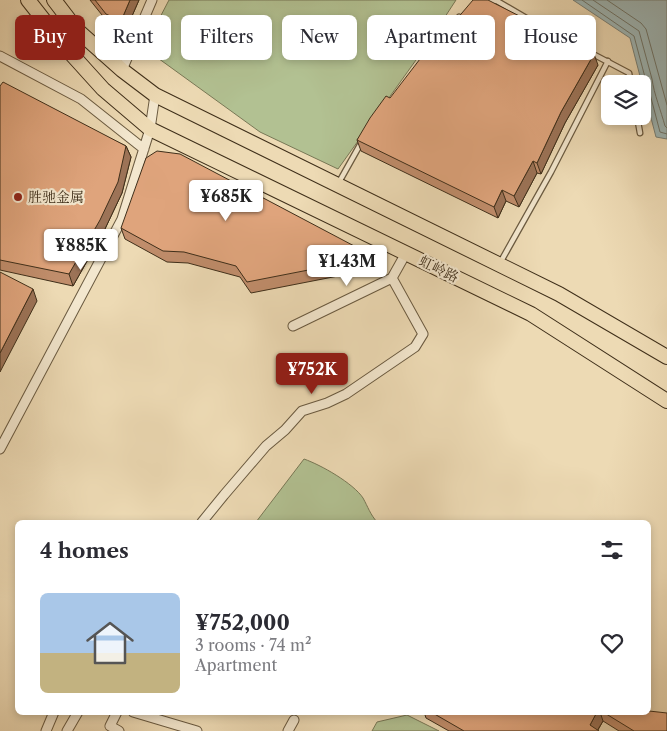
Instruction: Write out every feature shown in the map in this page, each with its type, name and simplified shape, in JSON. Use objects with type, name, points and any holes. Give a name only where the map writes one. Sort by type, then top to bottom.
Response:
[{"type":"main road","name":"虹岭路","points":[[28,0],[65,47],[102,89],[150,129],[531,314],[667,401]]},
{"type":"main road","points":[[54,0],[77,30],[122,70],[155,95],[559,294],[667,358]]},
{"type":"street","points":[[122,70],[152,0]]},
{"type":"street","points":[[0,56],[81,98],[144,149]]},
{"type":"street","points":[[1,445],[122,219],[150,129],[155,95]]},
{"type":"street","points":[[293,326],[392,278],[406,253]]},
{"type":"street","points":[[204,520],[266,446],[285,430],[302,411],[346,394],[415,346],[423,334],[392,278]]},
{"type":"street","points":[[46,731],[53,715]]},
{"type":"street","points":[[67,731],[76,715]]},
{"type":"street","points":[[116,715],[110,726],[119,731]]},
{"type":"street","points":[[143,715],[197,731]]},
{"type":"street","points":[[288,731],[294,720]]},
{"type":"lane","points":[[482,2],[497,0],[522,15]]},
{"type":"lane","points":[[506,6],[509,0]]},
{"type":"lane","points":[[596,55],[629,73],[629,75]]},
{"type":"lane","points":[[499,265],[551,172],[608,61]]},
{"type":"lane","points":[[638,125],[640,134]]},
{"type":"lane","points":[[337,185],[363,140]]},
{"type":"green space","points":[[169,0],[456,0],[446,15],[367,15],[367,60],[416,60],[338,169],[260,132],[161,60],[171,60],[171,15],[161,15]]},
{"type":"green space","points":[[304,459],[328,470],[352,486],[363,498],[376,520],[258,520]]},
{"type":"green space","points":[[407,715],[439,731],[372,731],[377,722]]},
{"type":"water","points":[[573,0],[667,0],[667,139],[656,137],[651,118],[651,75],[640,75],[630,38]]},
{"type":"building","points":[[95,0],[130,0],[124,15],[106,14]]},
{"type":"building","points":[[473,0],[488,0],[517,15],[505,15],[505,60],[591,60],[561,112],[537,163],[533,161],[514,196],[502,190],[494,207],[357,140],[386,96],[390,98],[419,60],[495,60],[495,15],[460,15]]},
{"type":"building","points":[[3,82],[126,146],[118,182],[100,220],[69,274],[0,260],[0,86]]},
{"type":"building","points":[[157,151],[180,154],[375,257],[247,282],[236,266],[184,252],[163,251],[121,228],[146,158]]},
{"type":"building","points":[[0,272],[33,289],[0,353]]},
{"type":"building","points":[[651,711],[667,713],[667,731],[634,731],[608,715],[651,715]]},
{"type":"building","points":[[436,715],[595,715],[590,725],[599,731],[464,731]]},
{"type":"place","name":"胜驰金属","points":[[18,197]]}]
